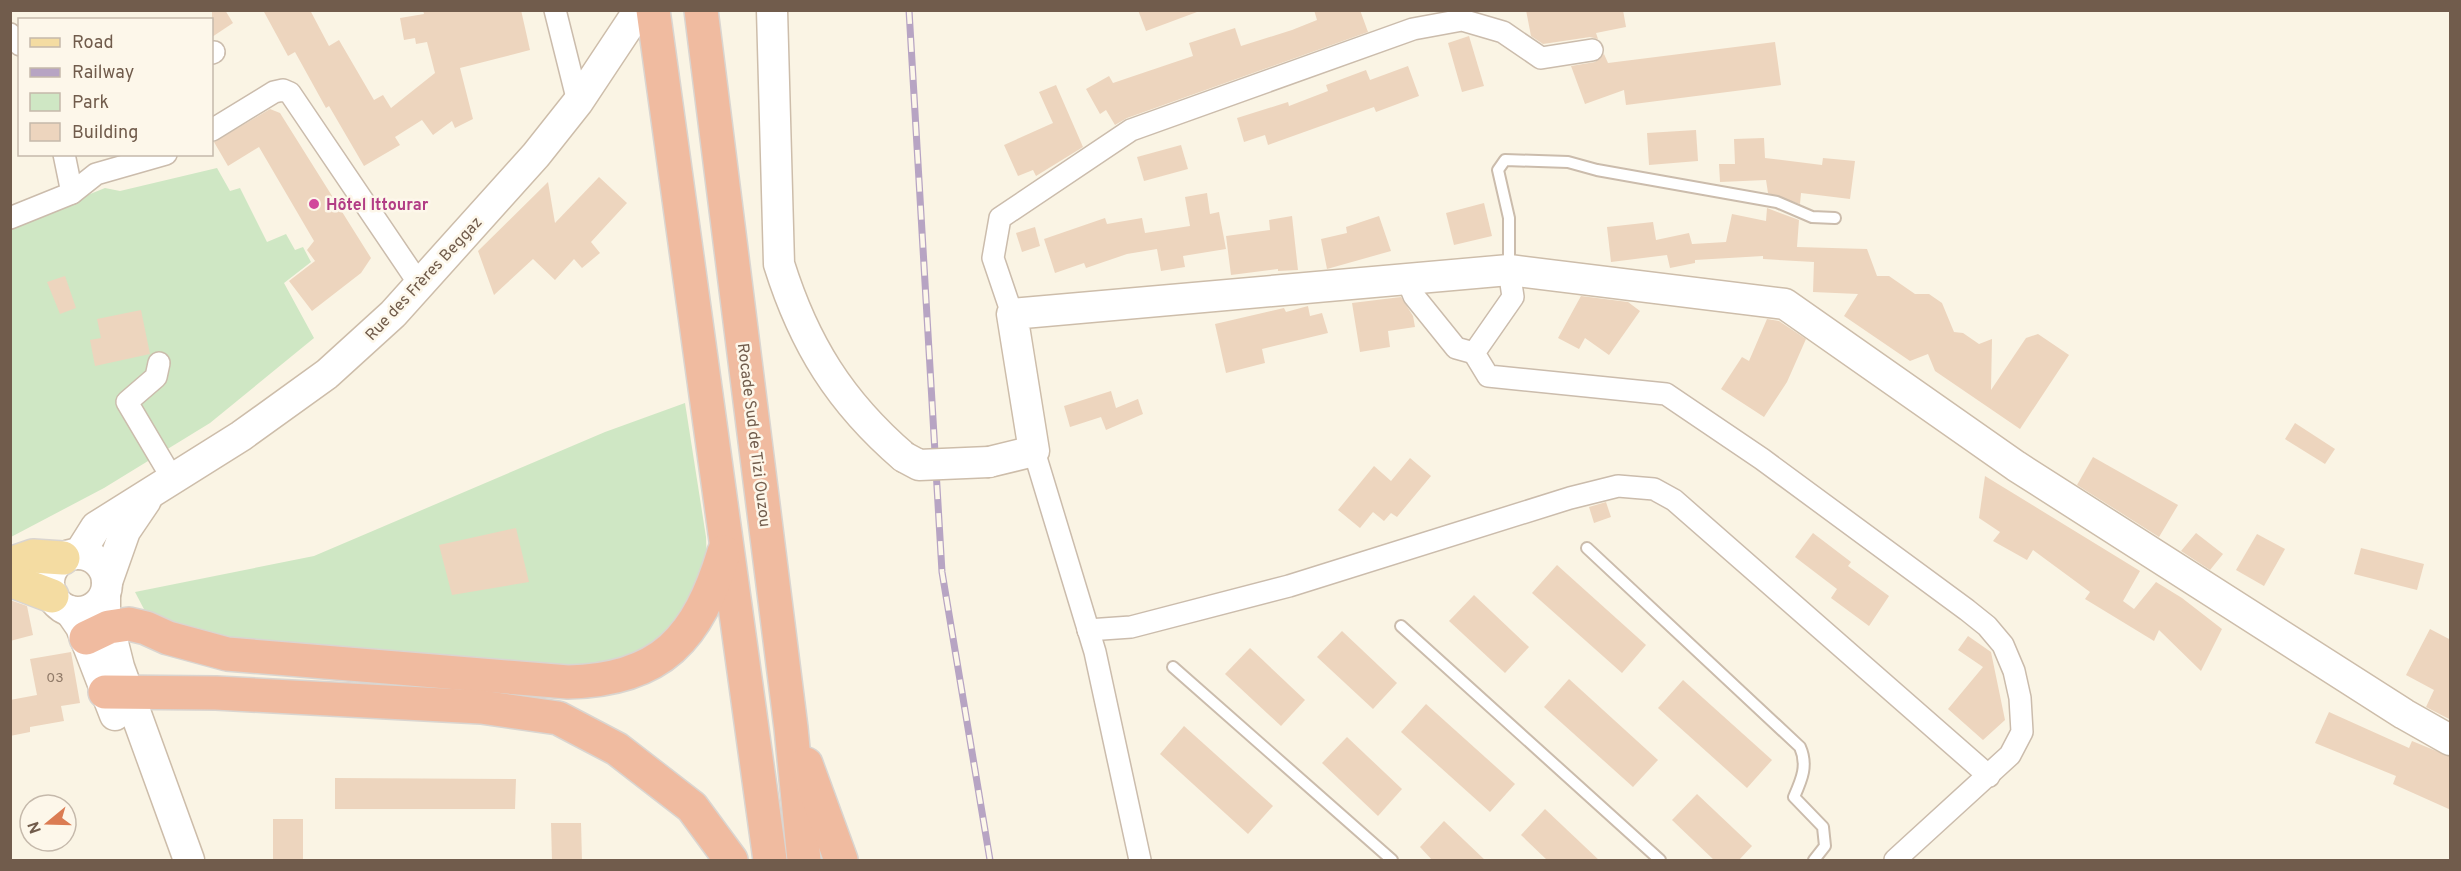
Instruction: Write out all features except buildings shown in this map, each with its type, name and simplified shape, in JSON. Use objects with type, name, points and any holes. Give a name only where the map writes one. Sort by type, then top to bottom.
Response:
[{"type":"highway","points":[[653,10],[770,861]]},
{"type":"highway","name":"Rocade Sud de Tizi Ouzou","points":[[701,10],[791,728],[804,861]]},
{"type":"highway","points":[[88,608],[168,638],[263,658],[568,682],[596,681],[627,673],[659,659],[682,639],[712,593],[727,544]]},
{"type":"highway","points":[[116,691],[482,707],[558,718],[617,749],[692,807],[731,861]]},
{"type":"highway","points":[[791,728],[827,817],[841,861]]},
{"type":"main road","points":[[10,564],[33,556],[71,556]]},
{"type":"main road","points":[[10,580],[88,608]]},
{"type":"street","points":[[555,10],[578,102]]},
{"type":"street","name":"Rue des Frères Beggaz","points":[[88,608],[50,579],[57,564],[71,556],[96,527],[241,436],[327,374],[393,314],[536,155],[578,102],[639,10]]},
{"type":"street","points":[[772,10],[779,264],[791,302],[808,342],[854,406],[884,440],[904,457],[919,465],[989,462],[1034,451]]},
{"type":"street","points":[[1140,861],[1088,630],[1034,451],[1012,314],[993,258],[1000,218],[1131,130],[1413,29],[1462,20],[1503,32],[1541,58],[1592,50]]},
{"type":"street","points":[[213,129],[274,92],[283,90],[290,93],[420,285]]},
{"type":"street","points":[[65,156],[72,193]]},
{"type":"street","points":[[10,218],[72,193],[96,174],[159,156]]},
{"type":"street","points":[[1012,314],[1509,270],[1785,304],[2016,466],[2404,714],[2451,740]]},
{"type":"street","points":[[1474,353],[1513,297],[1509,270]]},
{"type":"street","points":[[1407,279],[1414,296],[1456,348],[1474,353],[1488,376],[1666,394],[1762,459],[1987,626],[2003,645],[2014,671],[2020,698],[2022,732],[2010,755],[1895,861]]},
{"type":"street","points":[[159,363],[156,377],[128,402],[162,484],[125,531],[88,608],[173,861]]},
{"type":"street","points":[[1088,630],[1131,627],[1289,586],[1589,493],[1618,486],[1654,489],[1674,500],[1989,776]]},
{"type":"street","points":[[71,556],[95,560],[105,573],[88,608]]},
{"type":"street","points":[[116,691],[189,861]]},
{"type":"lane","points":[[1509,270],[1509,218],[1498,170],[1505,160],[1568,162],[1635,177],[1777,202],[1812,217],[1835,218]]},
{"type":"lane","points":[[1587,548],[1800,747],[1806,760],[1794,797],[1823,827],[1825,846],[1814,861]]},
{"type":"lane","points":[[1401,626],[1660,861]]},
{"type":"lane","points":[[1173,667],[1392,861]]},
{"type":"green space","points":[[217,168],[230,191],[240,188],[267,242],[286,234],[295,250],[303,247],[311,262],[284,283],[314,338],[210,423],[104,488],[11,537],[11,226],[105,188],[120,191]]},
{"type":"green space","points":[[685,403],[706,537],[707,569],[691,607],[661,642],[601,671],[198,637],[146,613],[135,592],[314,556],[605,432]]},
{"type":"railway","points":[[909,10],[942,572],[990,860]]},
{"type":"place","name":"Hôtel Ittourar","points":[[314,204]]}]
